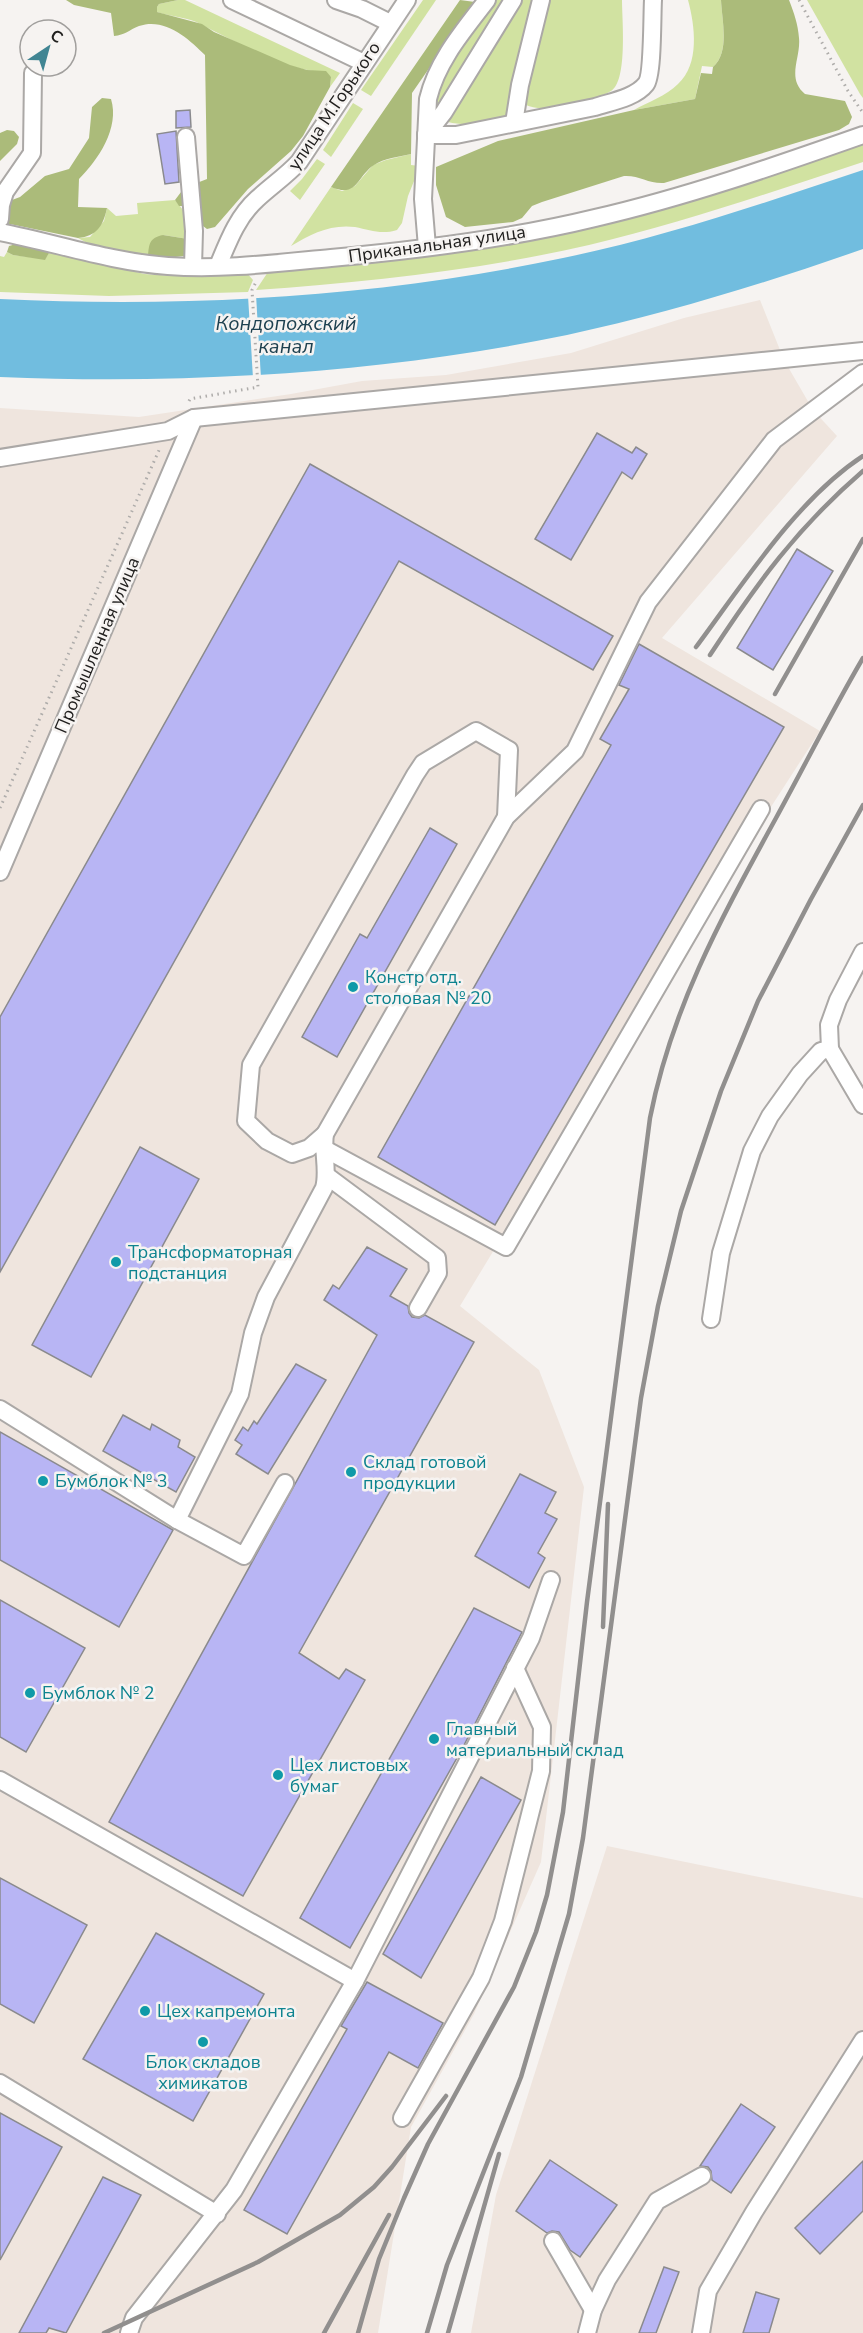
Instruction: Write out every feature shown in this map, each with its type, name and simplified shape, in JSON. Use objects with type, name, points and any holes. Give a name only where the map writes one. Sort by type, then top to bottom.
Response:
[{"type":"street","points":[[232,0],[364,63]]},
{"type":"street","points":[[336,0],[363,9],[390,23]]},
{"type":"street","name":"улица М.Горького","points":[[218,266],[242,216],[257,199],[286,176],[299,162],[407,0]]},
{"type":"street","points":[[427,247],[423,199],[428,99],[435,79],[457,40],[486,0]]},
{"type":"street","points":[[426,135],[444,112],[513,0]]},
{"type":"street","points":[[514,123],[520,85],[541,0]]},
{"type":"street","points":[[426,135],[456,135],[612,102],[645,85],[649,74],[653,0]]},
{"type":"street","points":[[0,219],[2,198],[32,153],[33,78]]},
{"type":"street","name":"Приканальная улица","points":[[0,232],[134,261],[193,267],[340,257],[427,247],[538,230],[629,210],[781,164],[863,135]]},
{"type":"street","points":[[186,137],[194,231],[193,267]]},
{"type":"street","points":[[0,458],[168,431],[194,418],[863,351]]},
{"type":"street","points":[[177,1520],[240,1394],[253,1333],[266,1297],[324,1188],[327,1176],[324,1141],[506,817],[575,751],[648,602],[774,440],[863,373]]},
{"type":"street","name":"Промышленная улица","points":[[0,873],[194,418]]},
{"type":"street","points":[[324,1141],[292,1154],[267,1141],[246,1121],[251,1065],[423,763],[476,731],[509,750],[506,817]]},
{"type":"street","points":[[324,1141],[506,1247],[761,809]]},
{"type":"street","points":[[863,952],[838,1000],[829,1024],[830,1049],[863,1106]]},
{"type":"street","points":[[711,1319],[722,1253],[752,1151],[770,1116],[800,1074],[821,1051],[830,1049]]},
{"type":"street","points":[[327,1176],[437,1258],[438,1273],[418,1308]]},
{"type":"street","points":[[0,1409],[177,1520],[244,1556],[285,1483]]},
{"type":"street","points":[[129,2333],[134,2318],[234,2190],[356,1981],[531,1638],[551,1580]]},
{"type":"street","points":[[402,2118],[481,1978],[503,1921],[541,1771],[542,1726],[515,1668]]},
{"type":"street","points":[[0,1780],[356,1981]]},
{"type":"street","points":[[701,2333],[708,2291],[754,2212],[863,2040]]},
{"type":"street","points":[[0,2083],[217,2214]]},
{"type":"street","points":[[587,2333],[592,2310],[607,2280],[657,2201],[702,2176]]},
{"type":"street","points":[[554,2241],[592,2310]]},
{"type":"path","points":[[799,0],[848,91],[863,113]]},
{"type":"path","points":[[256,282],[252,287],[252,295],[258,384]]},
{"type":"shaded area","points":[[760,300],[784,360],[813,410],[837,436],[662,638],[820,731],[637,1014],[460,1306],[539,1370],[584,1487],[541,1862],[474,2014],[411,2127],[378,2333],[0,2333],[0,408],[139,417],[362,381],[446,375],[571,353],[684,318]]},
{"type":"shaded area","points":[[607,1846],[863,1898],[863,2333],[471,2333],[496,2195]]},
{"type":"green space","points":[[66,0],[178,0],[159,4],[157,12],[202,24],[214,32],[290,65],[307,70],[326,71],[331,77],[330,87],[303,136],[291,151],[248,189],[215,227],[207,229],[203,226],[201,209],[197,206],[179,206],[175,200],[184,188],[207,179],[205,55],[184,36],[158,24],[139,26],[114,36],[111,13],[74,5]]},
{"type":"green space","points":[[185,0],[340,73],[330,87],[331,77],[280,62],[192,20],[157,12],[159,4]]},
{"type":"green space","points":[[423,0],[436,0],[371,96],[361,90]]},
{"type":"green space","points":[[460,0],[475,2],[412,93],[411,154],[378,163],[368,170],[352,188],[340,190],[331,187]]},
{"type":"green space","points":[[494,0],[508,0],[435,117],[435,101],[446,70],[454,55]]},
{"type":"green space","points":[[519,0],[537,0],[508,117],[470,124],[448,122],[454,106]]},
{"type":"green space","points":[[545,0],[622,0],[622,63],[620,75],[611,91],[591,99],[553,107],[535,108],[524,104]]},
{"type":"green space","points":[[688,0],[721,0],[724,36],[722,53],[713,67],[702,66],[695,99],[634,110],[673,88],[685,76],[690,66],[694,33]]},
{"type":"green space","points":[[721,0],[789,0],[798,33],[799,45],[795,75],[799,88],[805,94],[845,101],[852,117],[849,124],[839,130],[664,183],[624,176],[532,206],[522,218],[513,222],[465,227],[446,217],[436,185],[436,167],[498,141],[634,110],[695,99],[701,73],[712,74],[713,67],[722,53],[724,36]]},
{"type":"green space","points":[[807,0],[863,0],[863,98],[860,94]]},
{"type":"green space","points":[[102,98],[111,99],[113,110],[110,132],[100,153],[79,179],[78,207],[107,208],[98,229],[90,235],[78,238],[0,222],[0,196],[12,200],[20,197],[45,176],[69,169],[89,138],[92,107]]},
{"type":"green space","points":[[353,103],[363,109],[331,157],[323,150]]},
{"type":"green space","points":[[7,130],[14,131],[19,137],[17,144],[0,161],[0,133]]},
{"type":"green space","points":[[863,144],[863,162],[693,217],[589,245],[424,274],[256,290],[270,269],[364,264],[426,256],[600,224],[682,204]]},
{"type":"green space","points":[[411,154],[411,165],[420,166],[408,196],[402,223],[397,230],[381,232],[355,227],[337,227],[313,234],[291,246],[331,187],[342,191],[355,186],[373,165]]},
{"type":"green space","points":[[317,159],[325,164],[300,200],[290,191]]},
{"type":"green space","points":[[175,200],[183,210],[188,239],[163,235],[148,257],[87,243],[78,238],[90,237],[104,221],[107,208],[116,216],[138,214],[137,203]]},
{"type":"green space","points":[[163,235],[188,239],[188,250],[184,256],[158,259],[148,257],[151,242]]},
{"type":"green space","points":[[16,244],[49,253],[45,260],[7,252],[9,246]]},
{"type":"green space","points":[[7,252],[13,255],[45,259],[49,253],[86,259],[144,274],[175,276],[245,271],[253,280],[248,292],[109,296],[0,292],[0,256],[4,257]]},
{"type":"water","name":"Кондопожский канал","points":[[863,170],[863,249],[790,274],[605,326],[498,348],[428,359],[285,373],[142,379],[0,377],[0,299],[141,302],[212,300],[354,290],[424,282],[601,250],[714,218]]},
{"type":"pier","points":[[256,295],[261,378],[253,378],[248,296]]},
{"type":"building","points":[[190,110],[191,127],[176,128],[176,111]]},
{"type":"building","points":[[176,131],[179,182],[165,184],[157,134]]},
{"type":"building","points":[[597,433],[632,453],[636,447],[647,454],[632,479],[622,472],[571,560],[535,539]]},
{"type":"building","points":[[310,464],[613,636],[593,670],[399,561],[0,1272],[0,1017]]},
{"type":"building","points":[[797,549],[833,571],[773,670],[737,648]]},
{"type":"building","points":[[639,644],[784,727],[495,1225],[378,1157],[611,745],[600,739],[629,689],[619,685]]},
{"type":"building","name":"Констр отд. столовая № 20","points":[[430,828],[457,844],[337,1057],[302,1037],[360,934],[367,938]]},
{"type":"building","name":"Трансформаторная подстанция","points":[[140,1147],[199,1179],[91,1377],[32,1345]]},
{"type":"building","name":"Склад готовой продукции","points":[[367,1247],[407,1269],[390,1296],[408,1306],[412,1317],[419,1318],[425,1315],[474,1342],[299,1653],[339,1679],[346,1669],[365,1680],[243,1896],[109,1822],[377,1335],[324,1300],[333,1285],[339,1289]]},
{"type":"building","points":[[296,1364],[326,1380],[268,1474],[236,1454],[242,1445],[235,1440],[243,1427],[248,1431],[254,1421],[257,1424]]},
{"type":"building","points":[[123,1415],[150,1430],[152,1424],[180,1440],[178,1447],[195,1457],[176,1492],[103,1451]]},
{"type":"building","name":"Бумблок № 3","points":[[0,1432],[173,1530],[119,1627],[0,1560]]},
{"type":"building","points":[[520,1474],[556,1492],[545,1513],[557,1519],[538,1553],[545,1558],[529,1588],[475,1556]]},
{"type":"building","name":"Бумблок № 2","points":[[0,1600],[85,1648],[26,1752],[0,1737]]},
{"type":"building","name":"Главный материальный склад","points":[[474,1608],[522,1632],[462,1749],[350,1948],[300,1918]]},
{"type":"building","points":[[481,1777],[521,1800],[421,1978],[383,1954]]},
{"type":"building","points":[[0,1878],[87,1925],[34,2023],[0,2004]]},
{"type":"building","points":[[156,1933],[264,1994],[193,2121],[83,2059]]},
{"type":"building","points":[[367,1982],[443,2023],[418,2068],[389,2052],[287,2234],[244,2210],[347,2029],[341,2026]]},
{"type":"building","points":[[741,2104],[775,2127],[731,2193],[712,2180],[708,2167],[700,2166]]},
{"type":"building","points":[[0,2113],[62,2147],[0,2260]]},
{"type":"building","points":[[550,2160],[617,2205],[580,2257],[570,2250],[559,2232],[547,2233],[516,2211]]},
{"type":"building","points":[[863,2161],[863,2211],[820,2254],[795,2228]]},
{"type":"building","points":[[103,2177],[141,2195],[66,2333],[49,2328],[46,2333],[19,2333]]},
{"type":"building","points":[[664,2267],[679,2272],[656,2333],[639,2333]]},
{"type":"building","points":[[756,2292],[779,2299],[769,2333],[743,2333]]},
{"type":"railway","points":[[696,647],[772,544],[816,495],[863,456]]},
{"type":"railway","points":[[710,655],[779,557],[839,492],[863,471]]},
{"type":"railway","points":[[775,694],[863,539]]},
{"type":"railway","points":[[358,2333],[379,2259],[404,2198],[428,2144],[514,1987],[536,1932],[547,1895],[563,1812],[587,1602],[650,1118],[671,1038],[685,1000],[718,927],[863,658]]},
{"type":"railway","points":[[427,2333],[447,2265],[521,2077],[569,1914],[583,1838],[641,1398],[658,1306],[681,1211],[721,1091],[758,1001],[863,805]]},
{"type":"railway","points":[[603,1627],[608,1504]]},
{"type":"railway","points":[[104,2333],[258,2262],[340,2215],[374,2187],[392,2167],[446,2096]]},
{"type":"railway","points":[[448,2333],[499,2154]]},
{"type":"railway","points":[[324,2333],[389,2215]]},
{"type":"place","name":"Констр отд. столовая № 20","points":[[353,987]]},
{"type":"place","name":"Трансформаторная подстанция","points":[[116,1262]]},
{"type":"place","name":"Склад готовой продукции","points":[[351,1472]]},
{"type":"place","name":"Бумблок № 3","points":[[43,1481]]},
{"type":"place","name":"Бумблок № 2","points":[[30,1693]]},
{"type":"place","name":"Главный материальный склад","points":[[434,1739]]},
{"type":"place","name":"Цех листовых бумаг","points":[[278,1775]]},
{"type":"place","name":"Цех капремонта","points":[[145,2011]]},
{"type":"place","name":"Блок складов химикатов","points":[[203,2042]]}]
